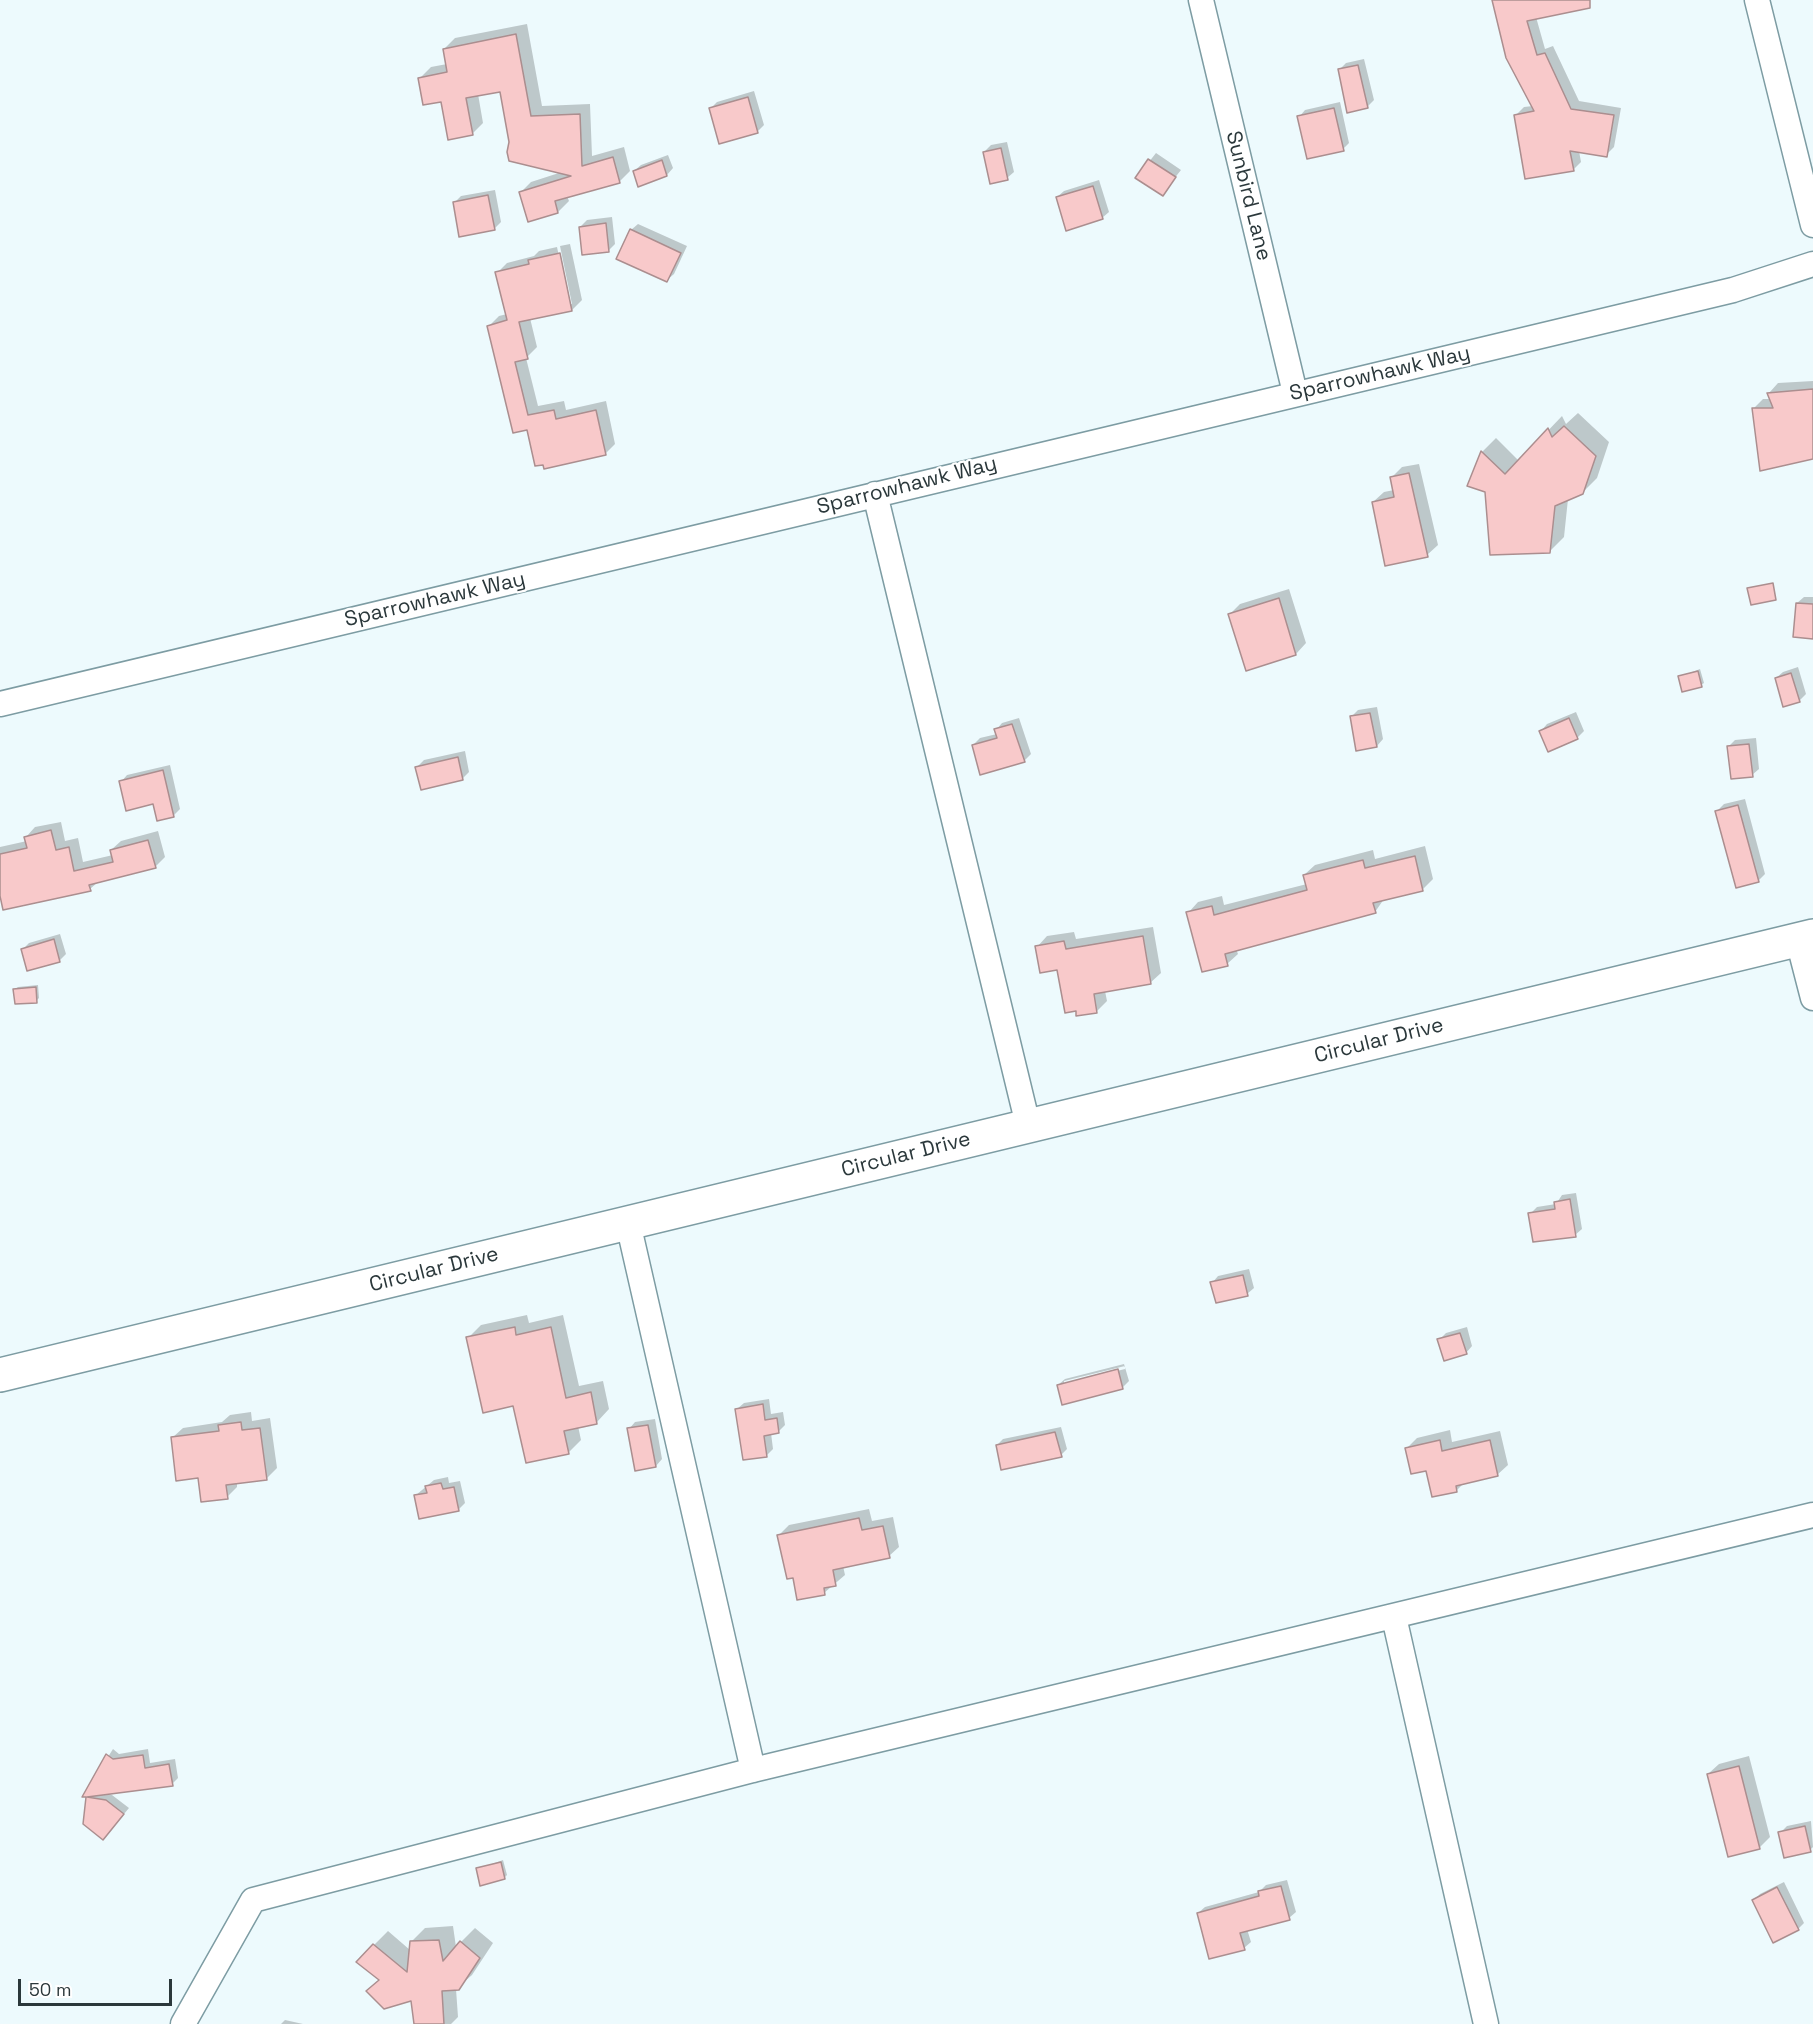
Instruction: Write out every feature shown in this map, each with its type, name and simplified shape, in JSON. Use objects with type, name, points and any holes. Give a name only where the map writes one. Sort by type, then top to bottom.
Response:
[{"type":"street","name":"Sunbird Lane","points":[[1201,0],[1295,393]]},
{"type":"street","points":[[1757,0],[1813,225]]},
{"type":"street","name":"Sparrowhawk Way","points":[[0,704],[1733,290],[1813,264]]},
{"type":"street","points":[[875,494],[1028,1125]]},
{"type":"street","points":[[1805,938],[1813,998]]},
{"type":"street","name":"Circular Drive","points":[[0,1375],[1805,938]]},
{"type":"street","points":[[628,1223],[753,1770]]},
{"type":"street","points":[[183,2024],[253,1900],[753,1770],[1813,1515]]},
{"type":"street","points":[[1394,1617],[1486,2024]]},
{"type":"building","points":[[1492,0],[1590,0],[1590,8],[1527,21],[1537,55],[1545,53],[1571,109],[1614,115],[1607,157],[1570,151],[1574,171],[1525,179],[1514,115],[1534,111],[1506,58]]},
{"type":"building","points":[[516,34],[531,116],[580,114],[582,166],[613,157],[620,183],[555,201],[558,213],[528,222],[519,192],[571,176],[509,161],[507,152],[509,142],[500,92],[466,98],[473,135],[448,140],[441,102],[423,105],[418,78],[447,72],[443,49]]},
{"type":"building","points":[[1358,65],[1368,108],[1347,113],[1338,69]]},
{"type":"building","points":[[748,97],[758,133],[719,144],[709,108]]},
{"type":"building","points":[[1334,108],[1344,151],[1307,159],[1297,116]]},
{"type":"building","points":[[1001,148],[1008,180],[990,184],[983,152]]},
{"type":"building","points":[[1148,159],[1176,177],[1163,196],[1135,178]]},
{"type":"building","points":[[662,160],[667,176],[638,187],[633,171]]},
{"type":"building","points":[[1093,186],[1103,219],[1066,231],[1056,197]]},
{"type":"building","points":[[488,195],[495,230],[459,237],[453,202]]},
{"type":"building","points":[[606,223],[609,252],[582,255],[579,227]]},
{"type":"building","points":[[630,229],[681,253],[667,282],[616,259]]},
{"type":"building","points":[[560,253],[572,311],[519,322],[528,359],[515,362],[528,415],[554,410],[556,419],[596,410],[606,455],[544,469],[543,465],[535,466],[527,430],[513,433],[487,326],[507,320],[495,272],[529,264],[528,260]]},
{"type":"building","points":[[1813,389],[1813,459],[1760,471],[1752,408],[1773,408],[1767,393]]},
{"type":"building","points":[[1564,426],[1596,456],[1583,494],[1555,506],[1550,553],[1490,555],[1485,492],[1467,486],[1481,451],[1505,474],[1548,428],[1552,437]]},
{"type":"building","points":[[1409,473],[1428,557],[1385,566],[1372,502],[1394,497],[1390,477]]},
{"type":"building","points":[[1773,583],[1776,600],[1751,605],[1747,588]]},
{"type":"building","points":[[1279,598],[1296,655],[1246,671],[1228,614]]},
{"type":"building","points":[[1796,603],[1813,604],[1813,639],[1793,637]]},
{"type":"building","points":[[1698,671],[1702,687],[1682,692],[1678,676]]},
{"type":"building","points":[[1791,673],[1800,702],[1783,707],[1775,678]]},
{"type":"building","points":[[1370,713],[1377,747],[1356,751],[1350,716]]},
{"type":"building","points":[[1569,718],[1578,739],[1548,752],[1539,731]]},
{"type":"building","points":[[1012,724],[1025,762],[980,775],[972,745],[997,738],[994,729]]},
{"type":"building","points":[[1749,744],[1753,777],[1731,779],[1727,746]]},
{"type":"building","points":[[458,757],[463,780],[421,790],[415,767]]},
{"type":"building","points":[[163,770],[174,817],[157,821],[153,804],[126,811],[119,781]]},
{"type":"building","points":[[1738,805],[1759,882],[1736,888],[1715,811]]},
{"type":"building","points":[[51,830],[56,850],[69,847],[74,871],[113,862],[110,850],[148,840],[156,868],[89,885],[91,891],[3,910],[0,896],[0,854],[27,848],[24,837]]},
{"type":"building","points":[[1415,856],[1423,891],[1373,903],[1376,913],[1225,954],[1228,966],[1202,972],[1186,912],[1212,906],[1214,915],[1307,890],[1303,875],[1363,860],[1365,868]]},
{"type":"building","points":[[1143,936],[1151,984],[1094,994],[1097,1013],[1076,1016],[1076,1011],[1065,1013],[1057,970],[1040,973],[1035,946],[1064,941],[1066,949]]},
{"type":"building","points":[[54,939],[60,962],[27,971],[21,949]]},
{"type":"building","points":[[36,987],[37,1003],[15,1004],[13,989]]},
{"type":"building","points":[[1570,1199],[1576,1237],[1533,1242],[1528,1213],[1555,1209],[1554,1202]]},
{"type":"building","points":[[1243,1275],[1248,1296],[1216,1303],[1210,1282]]},
{"type":"building","points":[[515,1327],[516,1335],[551,1327],[566,1398],[591,1392],[597,1424],[564,1431],[569,1454],[526,1463],[513,1406],[483,1413],[466,1337]]},
{"type":"building","points":[[1460,1333],[1467,1354],[1444,1361],[1437,1339]]},
{"type":"building","points":[[1118,1369],[1123,1389],[1062,1405],[1057,1385]]},
{"type":"building","points":[[763,1404],[765,1420],[777,1418],[779,1433],[764,1436],[767,1457],[743,1460],[735,1409]]},
{"type":"building","points":[[241,1422],[242,1430],[260,1428],[267,1480],[226,1485],[228,1499],[201,1502],[198,1478],[176,1481],[171,1437],[219,1431],[218,1425]]},
{"type":"building","points":[[648,1425],[656,1467],[635,1471],[627,1428]]},
{"type":"building","points":[[1055,1432],[1062,1457],[1001,1470],[996,1445]]},
{"type":"building","points":[[1440,1440],[1442,1451],[1490,1440],[1498,1476],[1456,1486],[1457,1492],[1432,1497],[1426,1471],[1411,1474],[1405,1448]]},
{"type":"building","points":[[441,1483],[443,1489],[454,1487],[459,1511],[419,1519],[414,1495],[427,1493],[425,1486]]},
{"type":"building","points":[[859,1518],[862,1530],[883,1526],[890,1558],[833,1570],[836,1586],[824,1588],[825,1595],[797,1600],[793,1578],[787,1579],[777,1535]]},
{"type":"building","points":[[106,1754],[113,1759],[143,1755],[145,1768],[169,1764],[173,1786],[87,1797],[106,1800],[124,1814],[103,1840],[83,1824],[86,1797],[82,1797]]},
{"type":"building","points":[[1739,1766],[1760,1849],[1728,1857],[1707,1774]]},
{"type":"building","points":[[1805,1826],[1811,1852],[1784,1858],[1778,1832]]},
{"type":"building","points":[[501,1862],[505,1879],[480,1886],[476,1868]]},
{"type":"building","points":[[1281,1886],[1290,1920],[1240,1933],[1245,1950],[1209,1959],[1197,1913],[1259,1896],[1258,1891]]},
{"type":"building","points":[[1777,1887],[1799,1930],[1773,1943],[1752,1900]]},
{"type":"building","points":[[439,1940],[443,1961],[460,1941],[480,1958],[459,1990],[442,1991],[444,2024],[414,2024],[411,2001],[384,2009],[366,1991],[379,1980],[356,1962],[373,1944],[407,1972],[410,1941]]}]
